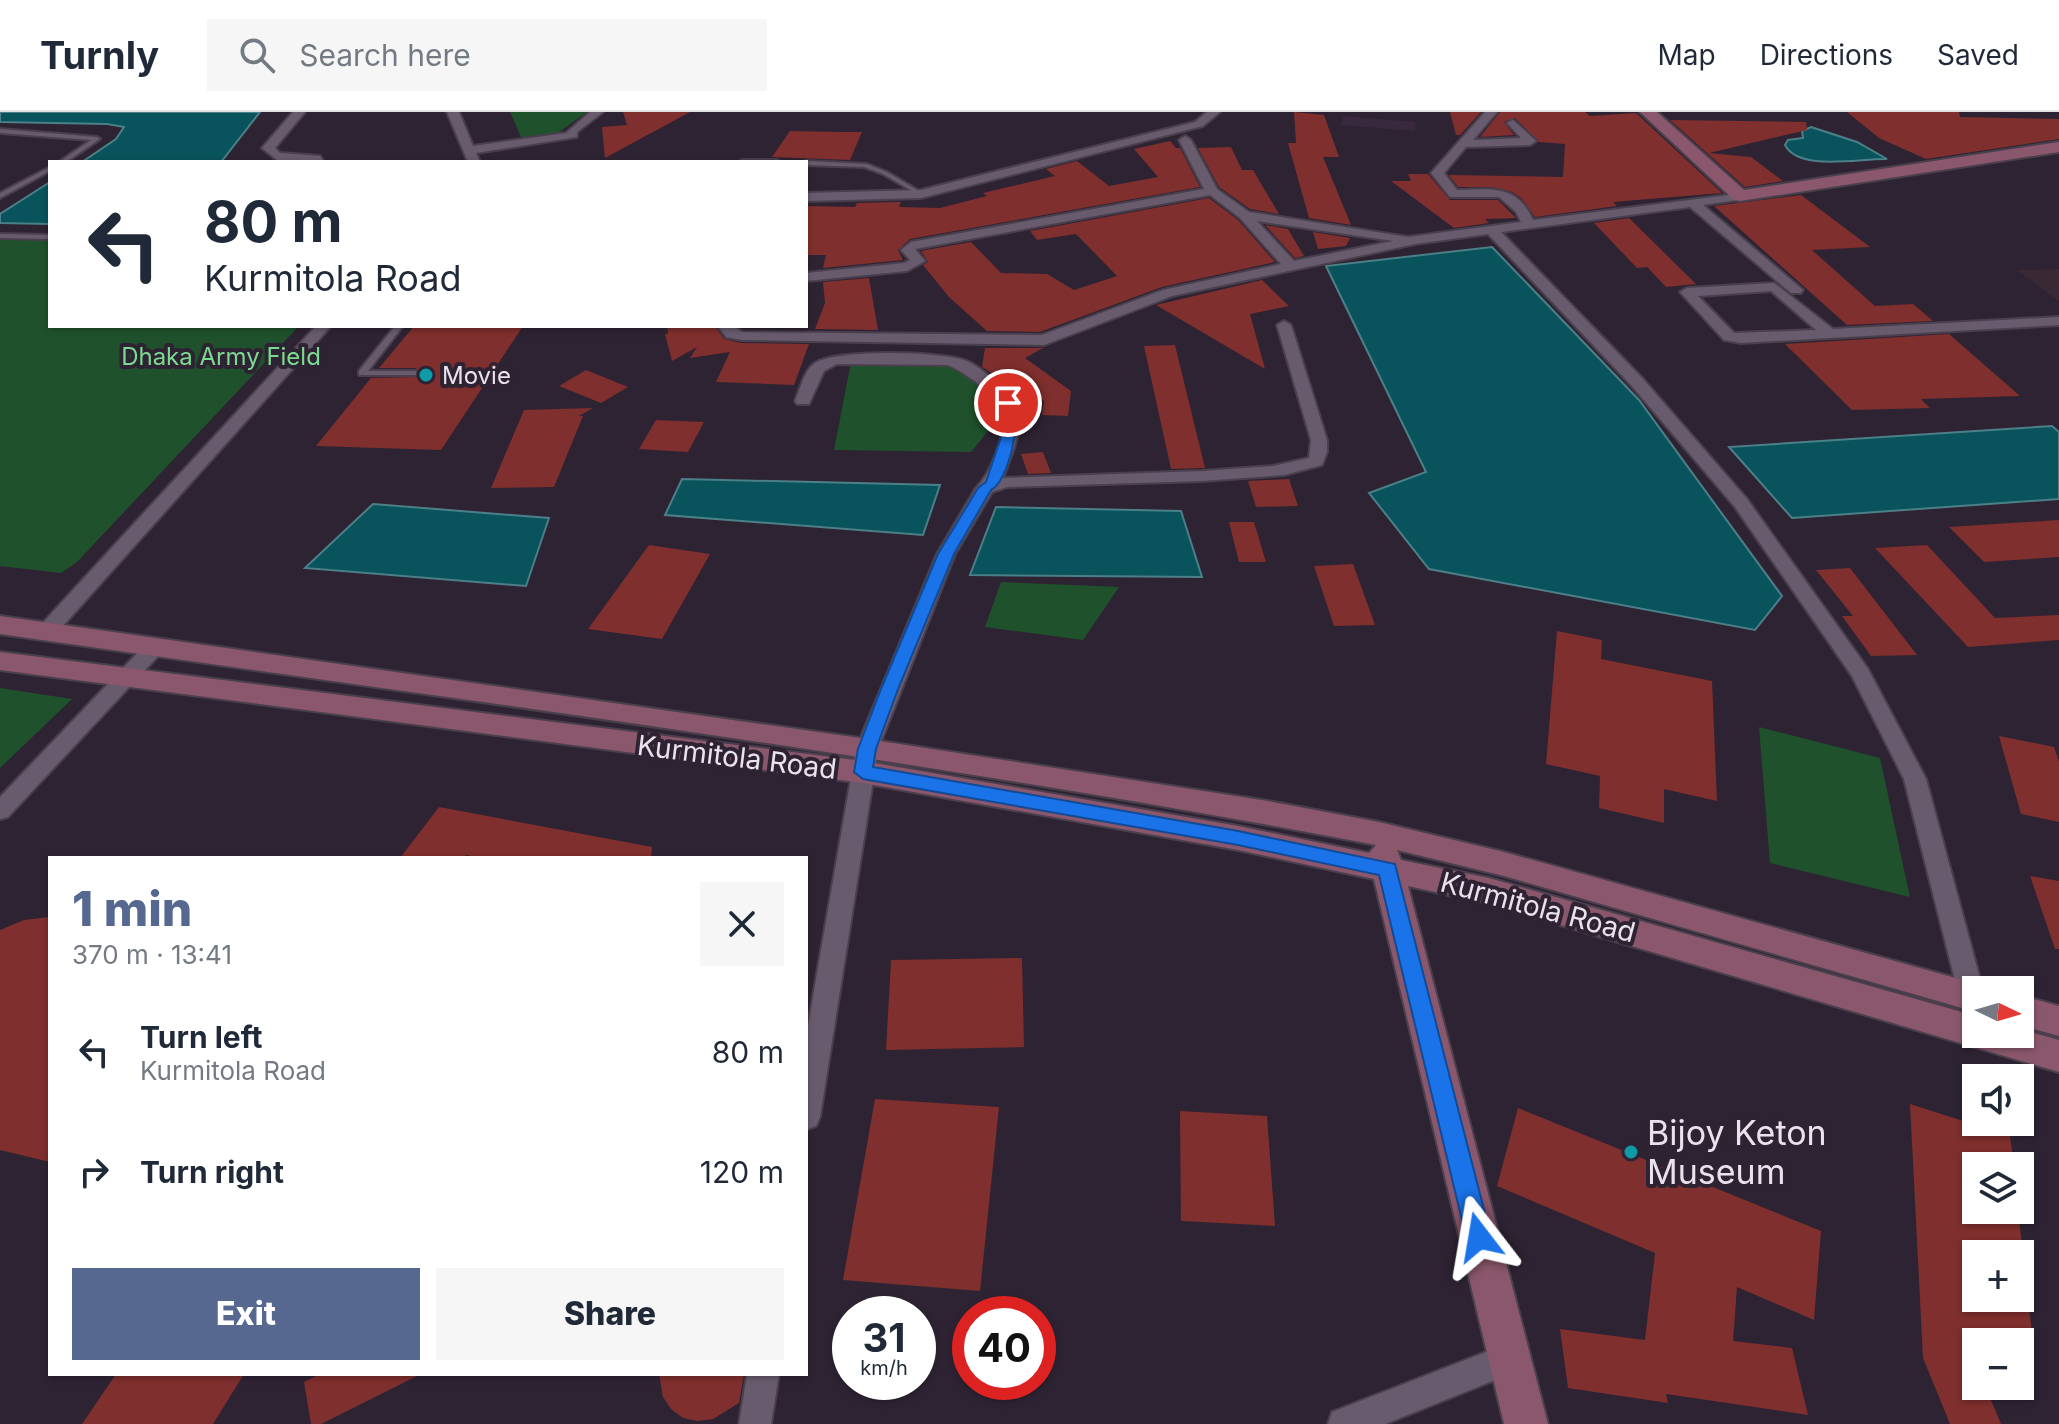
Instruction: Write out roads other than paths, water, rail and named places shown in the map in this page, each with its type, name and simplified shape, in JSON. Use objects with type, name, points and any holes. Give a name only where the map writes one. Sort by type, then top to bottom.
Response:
[{"type":"main road","points":[[1648,112],[1740,196],[2059,147]]},
{"type":"main road","name":"Kurmitola Road","points":[[0,625],[865,760],[1238,838],[1504,864],[1962,994]]},
{"type":"main road","name":"Kurmitola Road","points":[[0,661],[126,678],[865,760]]},
{"type":"main road","points":[[1383,851],[1526,1424]]},
{"type":"main road","name":"Kurmitola Road","points":[[1383,851],[1489,891],[1962,1027]]},
{"type":"main road","points":[[2034,1014],[2059,1021]]},
{"type":"main road","points":[[2032,1048],[2059,1056]]},
{"type":"street","points":[[299,112],[268,148],[277,156],[317,160]]},
{"type":"street","points":[[453,112],[471,156],[573,135],[571,131],[597,112]]},
{"type":"street","points":[[808,197],[921,194],[1199,124],[1214,112]]},
{"type":"street","points":[[1491,112],[1437,173],[1454,194],[1502,193],[1522,210],[1528,224]]},
{"type":"street","points":[[1463,144],[1530,141],[1513,123]]},
{"type":"street","points":[[1185,140],[1212,191],[1245,215],[1292,267]]},
{"type":"street","points":[[808,277],[907,267],[918,261],[908,250],[911,246],[1212,191]]},
{"type":"street","points":[[726,328],[731,334],[742,336],[1044,340],[1168,293],[1415,240],[1740,196]]},
{"type":"street","points":[[1693,203],[1845,331]]},
{"type":"street","points":[[1245,215],[1415,240]]},
{"type":"street","points":[[1490,229],[1637,382],[1741,503],[1861,674],[1915,779],[1968,976]]},
{"type":"street","points":[[1827,332],[1774,287],[1687,292],[1729,337],[1741,339],[2059,321]]},
{"type":"street","points":[[808,1105],[865,760],[946,554],[985,488],[992,484],[1165,480],[1265,471],[1316,461],[1319,440],[1284,325]]},
{"type":"street","points":[[46,632],[322,328]]},
{"type":"street","points":[[803,401],[817,368],[833,360],[923,359],[965,365],[1008,403],[1012,414],[1009,434],[992,484]]},
{"type":"street","points":[[0,811],[154,648]]},
{"type":"street","points":[[1344,1424],[1509,1359]]},
{"type":"street","points":[[755,1424],[763,1376]]},
{"type":"lane","points":[[0,131],[97,139],[65,160]]},
{"type":"lane","points":[[808,163],[865,165],[921,194]]},
{"type":"lane","points":[[0,196],[48,170]]},
{"type":"lane","points":[[0,236],[48,237]]},
{"type":"lane","points":[[397,328],[362,373],[413,373]]},
{"type":"place","name":"Movie","points":[[426,375]]},
{"type":"place","name":"Bijoy Keton Museum","points":[[1631,1152]]},
{"type":"park label","name":"Dhaka Army Field","points":[[221,356]]}]
